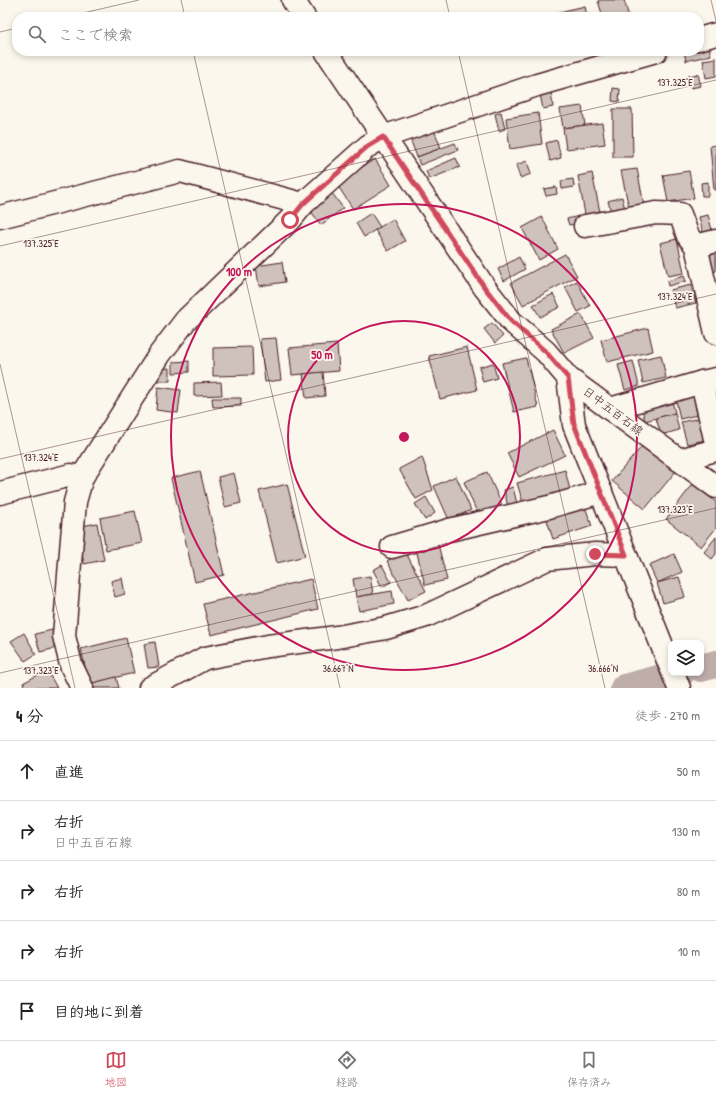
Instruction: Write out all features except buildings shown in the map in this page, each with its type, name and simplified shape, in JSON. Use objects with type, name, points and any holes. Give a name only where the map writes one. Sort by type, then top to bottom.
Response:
[{"type":"street","points":[[293,0],[301,12]]},
{"type":"street","points":[[704,38],[716,34]]},
{"type":"street","name":"日中五百石線","points":[[329,56],[485,288],[511,321],[546,352],[568,378],[716,487]]},
{"type":"street","points":[[82,688],[71,665],[64,636],[75,502],[82,477],[160,354],[186,320],[290,220],[303,204],[368,146],[383,137],[537,85],[638,56]]},
{"type":"street","points":[[0,217],[180,170],[303,204]]},
{"type":"street","points":[[585,226],[656,213],[680,214],[688,236],[706,244],[716,332]]},
{"type":"street","points":[[568,378],[574,424],[668,661]]},
{"type":"street","points":[[610,409],[709,380],[716,443]]},
{"type":"street","points":[[679,460],[716,450]]},
{"type":"street","points":[[0,493],[71,474],[82,477]]},
{"type":"street","points":[[392,547],[449,530],[549,507],[601,492]]},
{"type":"street","points":[[150,688],[206,658],[268,646],[337,637],[386,628],[426,616],[546,559],[595,554],[626,555]]},
{"type":"waterway","points":[[704,667],[716,664]]},
{"type":"waterway","points":[[624,688],[670,676]]},
{"type":"route","points":[[290,220],[303,204],[368,146],[383,137],[485,288],[511,321],[546,352],[568,378],[574,424],[626,555],[595,554]]}]
